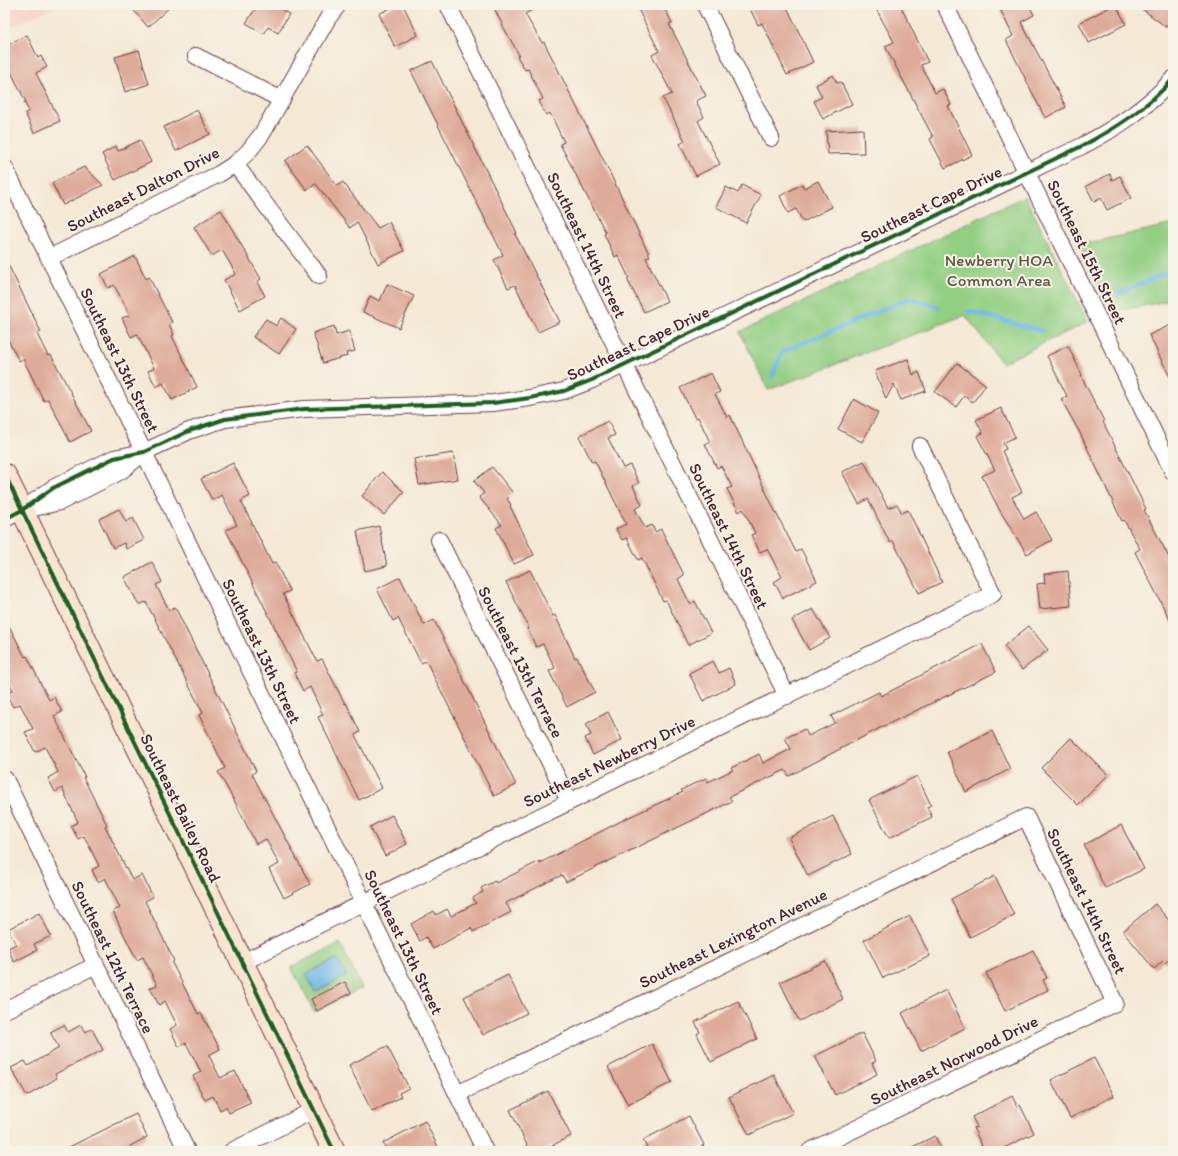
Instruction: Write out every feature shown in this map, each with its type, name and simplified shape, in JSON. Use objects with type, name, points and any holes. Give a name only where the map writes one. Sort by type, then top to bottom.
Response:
[{"type":"main road","name":"Southeast Bailey Road","points":[[5,476],[13,514],[241,963],[334,1151]]},
{"type":"street","name":"Southeast Dalton Drive","points":[[49,258],[219,174],[248,152],[262,134],[328,18],[338,5]]},
{"type":"street","name":"Southeast 14th Street","points":[[448,5],[786,696]]},
{"type":"street","points":[[705,5],[771,138]]},
{"type":"street","name":"Southeast 15th Street","points":[[945,5],[1173,472]]},
{"type":"street","points":[[196,56],[282,100]]},
{"type":"street","name":"Southeast Cape Drive","points":[[13,514],[60,502],[121,471],[144,452],[188,431],[225,419],[304,409],[493,404],[564,391],[625,365],[1027,173],[1108,132],[1140,110],[1160,93],[1173,79]]},
{"type":"street","points":[[234,164],[319,276]]},
{"type":"street","name":"Southeast 13th Street","points":[[5,168],[485,1151]]},
{"type":"street","name":"Southeast Newberry Drive","points":[[241,963],[993,594],[920,446]]},
{"type":"street","name":"Southeast 13th Terrace","points":[[438,540],[570,802]]},
{"type":"street","name":"Southeast 12th Terrace","points":[[5,779],[187,1151]]},
{"type":"street","name":"Southeast 14th Street","points":[[1026,817],[1115,1003]]},
{"type":"street","name":"Southeast Lexington Avenue","points":[[457,1094],[1026,817]]},
{"type":"street","points":[[5,1010],[96,965]]},
{"type":"street","name":"Southeast Norwood Drive","points":[[810,1151],[1115,1003]]},
{"type":"street","points":[[232,1151],[314,1110]]},
{"type":"shaded area","points":[[5,5],[58,5],[5,30]]},
{"type":"green space","name":"Newberry HOA Common Area","points":[[1025,196],[1088,322],[1002,363],[965,315],[768,390],[740,332]]},
{"type":"green space","name":"Newberry HOA Common Area","points":[[1173,224],[1173,300],[1112,312],[1079,245]]},
{"type":"green space","points":[[340,943],[362,988],[314,1012],[291,967]]},
{"type":"water","points":[[337,958],[346,976],[315,992],[306,974]]},
{"type":"building","points":[[129,5],[172,5],[148,27]]},
{"type":"building","points":[[258,5],[274,5],[289,14],[278,33],[268,27],[264,34],[246,23]]},
{"type":"building","points":[[396,5],[403,5],[418,35],[395,47],[379,14]]},
{"type":"building","points":[[504,5],[541,5],[525,14],[542,43],[544,42],[607,167],[650,256],[646,258],[667,301],[644,312],[627,279],[629,278],[618,255],[615,257],[604,234],[606,233],[560,144],[564,142],[550,113],[546,115],[539,101],[543,99],[528,69],[525,70],[517,56],[519,55],[495,10]]},
{"type":"building","points":[[636,5],[663,5],[672,23],[669,24],[706,96],[696,101],[704,117],[698,121],[720,164],[696,176],[680,144],[685,141],[663,98],[672,94],[652,55],[659,51]]},
{"type":"building","points":[[748,5],[786,5],[813,62],[787,75],[762,23],[758,25]]},
{"type":"building","points":[[874,5],[900,5],[928,62],[921,65],[935,93],[943,89],[951,105],[948,106],[972,155],[945,168],[930,139],[933,137],[885,46],[894,42]]},
{"type":"building","points":[[998,5],[1029,5],[1034,15],[1021,22],[1066,107],[1045,118],[1006,40],[1013,36]]},
{"type":"building","points":[[1116,5],[1126,24],[1089,43],[1079,23]]},
{"type":"building","points":[[1137,5],[1167,5],[1173,10],[1173,18],[1166,27]]},
{"type":"building","points":[[27,35],[38,58],[41,56],[47,67],[36,73],[60,121],[34,133],[25,113],[29,111],[24,102],[26,102],[5,60],[5,46]]},
{"type":"building","points":[[139,50],[149,84],[125,92],[115,57]]},
{"type":"building","points":[[432,61],[517,233],[515,234],[560,322],[538,332],[515,285],[508,288],[494,260],[503,255],[411,71]]},
{"type":"building","points":[[833,75],[837,83],[841,82],[852,104],[823,119],[814,101],[822,97],[816,85]]},
{"type":"building","points":[[197,110],[210,134],[176,151],[164,127]]},
{"type":"building","points":[[863,129],[864,153],[828,154],[826,131]]},
{"type":"building","points":[[140,140],[151,162],[115,180],[102,154],[116,146],[118,151]]},
{"type":"building","points":[[307,145],[337,186],[343,182],[378,228],[389,222],[404,251],[378,264],[357,222],[350,228],[316,184],[307,190],[285,161]]},
{"type":"building","points":[[84,167],[103,185],[63,205],[52,183]]},
{"type":"building","points":[[1110,174],[1112,180],[1120,176],[1131,198],[1107,210],[1101,198],[1094,202],[1086,186]]},
{"type":"building","points":[[818,181],[832,207],[803,222],[796,209],[788,213],[780,196],[802,184],[804,188]]},
{"type":"building","points":[[742,185],[761,195],[746,223],[716,207],[726,187],[738,193]]},
{"type":"building","points":[[221,210],[261,279],[257,282],[265,296],[240,310],[224,280],[236,274],[222,250],[212,256],[194,227]]},
{"type":"building","points":[[135,256],[146,279],[149,277],[172,322],[169,324],[174,335],[172,336],[197,387],[172,400],[163,383],[156,387],[148,371],[154,368],[137,334],[131,337],[122,318],[130,315],[114,285],[108,288],[101,274]]},
{"type":"building","points":[[5,258],[41,332],[37,334],[48,356],[51,355],[91,431],[70,442],[48,399],[44,401],[23,359],[19,361],[5,334]]},
{"type":"building","points":[[387,284],[414,296],[399,328],[363,312],[370,296],[380,301]]},
{"type":"building","points":[[281,318],[296,329],[279,354],[253,337],[266,319],[276,326]]},
{"type":"building","points":[[1173,324],[1173,383],[1149,335]]},
{"type":"building","points":[[334,326],[336,335],[349,331],[355,351],[346,353],[347,356],[323,363],[313,333]]},
{"type":"building","points":[[1068,346],[1082,375],[1081,376],[1104,421],[1103,422],[1146,509],[1144,510],[1173,565],[1173,626],[1135,552],[1140,549],[1124,520],[1122,521],[1080,433],[1061,399],[1067,396],[1047,356]]},
{"type":"building","points":[[908,359],[913,375],[919,372],[926,391],[901,400],[894,384],[886,399],[875,371]]},
{"type":"building","points":[[957,363],[986,385],[973,402],[964,396],[956,407],[935,392]]},
{"type":"building","points":[[711,373],[720,392],[715,394],[727,417],[730,415],[796,552],[801,549],[817,581],[783,598],[774,582],[782,577],[767,549],[760,552],[751,535],[755,533],[743,509],[739,512],[727,489],[732,487],[721,466],[717,468],[705,444],[710,442],[698,417],[695,418],[680,388]]},
{"type":"building","points":[[854,399],[878,413],[862,442],[838,429]]},
{"type":"building","points":[[1001,408],[1015,437],[1003,443],[1006,449],[1002,451],[1022,492],[1012,497],[1024,519],[1036,512],[1052,540],[1027,554],[1000,511],[982,476],[995,470],[977,436],[983,433],[976,420]]},
{"type":"building","points":[[608,421],[615,435],[608,438],[623,468],[630,465],[639,483],[633,486],[642,505],[635,509],[645,528],[652,525],[655,532],[661,529],[684,575],[678,579],[690,604],[695,601],[711,633],[688,645],[666,600],[663,601],[642,558],[638,560],[627,538],[622,540],[616,529],[626,524],[595,461],[592,462],[579,436]]},
{"type":"building","points":[[453,453],[458,479],[419,485],[414,459]]},
{"type":"building","points":[[864,461],[888,508],[897,504],[902,513],[908,510],[942,582],[919,593],[893,541],[890,543],[868,499],[859,504],[842,472]]},
{"type":"building","points":[[233,463],[250,496],[241,501],[272,564],[275,562],[290,591],[283,594],[317,661],[322,659],[345,704],[346,703],[360,732],[355,735],[382,788],[359,800],[318,717],[323,715],[310,687],[303,691],[294,673],[297,672],[226,530],[237,525],[222,495],[212,500],[201,479]]},
{"type":"building","points":[[492,467],[513,493],[507,499],[534,555],[514,564],[496,528],[502,525],[479,497],[484,493],[474,481]]},
{"type":"building","points":[[382,472],[404,492],[384,515],[362,496]]},
{"type":"building","points":[[119,509],[126,522],[133,518],[144,540],[126,549],[124,543],[113,548],[99,519]]},
{"type":"building","points":[[379,526],[387,566],[365,571],[357,531]]},
{"type":"building","points":[[152,562],[162,582],[156,585],[169,610],[175,607],[256,771],[252,774],[310,884],[284,898],[269,869],[279,864],[266,839],[256,844],[218,772],[225,768],[199,715],[203,713],[146,602],[139,605],[124,577]]},
{"type":"building","points":[[530,570],[553,616],[555,615],[575,658],[577,657],[595,692],[567,707],[549,671],[555,668],[543,644],[536,647],[527,628],[529,628],[506,582]]},
{"type":"building","points":[[1068,571],[1071,606],[1040,609],[1037,584],[1045,583],[1044,574]]},
{"type":"building","points":[[400,577],[424,625],[434,620],[516,785],[494,796],[426,661],[421,663],[398,618],[393,621],[377,589]]},
{"type":"building","points":[[813,609],[830,638],[809,650],[792,620]]},
{"type":"building","points":[[5,618],[25,657],[27,656],[49,700],[54,697],[62,712],[54,716],[85,777],[83,777],[107,825],[105,826],[132,880],[142,875],[153,897],[145,901],[174,961],[172,963],[198,1014],[201,1013],[220,1049],[209,1055],[220,1078],[235,1071],[251,1103],[229,1113],[226,1107],[220,1110],[213,1096],[205,1100],[193,1076],[201,1072],[186,1043],[179,1047],[170,1029],[177,1025],[165,1001],[159,1005],[150,988],[157,985],[143,957],[137,960],[113,911],[120,908],[105,878],[98,882],[92,870],[99,866],[84,836],[78,839],[71,826],[78,822],[62,788],[55,792],[48,778],[58,772],[45,747],[35,752],[25,732],[33,729],[20,704],[13,707],[6,694],[13,690],[5,675]]},
{"type":"building","points":[[1029,626],[1048,650],[1022,670],[1004,646]]},
{"type":"building","points":[[982,644],[996,672],[878,729],[789,776],[785,770],[729,797],[732,801],[566,882],[562,875],[506,903],[511,912],[473,932],[471,928],[433,949],[426,937],[420,941],[411,924],[434,911],[436,915],[447,909],[451,916],[476,903],[473,898],[483,892],[481,888],[495,881],[496,883],[540,861],[540,863],[625,819],[683,792],[681,790],[706,778],[708,782],[733,770],[731,768],[759,754],[763,763],[791,749],[785,738],[805,729],[808,736],[835,723],[831,716],[879,692],[881,696]]},
{"type":"building","points":[[713,661],[719,673],[729,668],[736,684],[703,701],[689,673]]},
{"type":"building","points":[[608,712],[622,740],[593,755],[585,738],[591,735],[586,724]]},
{"type":"building","points":[[992,731],[1010,769],[966,792],[947,752]]},
{"type":"building","points":[[1071,738],[1108,775],[1078,805],[1041,768]]},
{"type":"building","points":[[917,776],[931,805],[927,807],[932,817],[889,838],[869,800]]},
{"type":"building","points":[[392,815],[407,844],[385,856],[370,827]]},
{"type":"building","points":[[833,816],[852,854],[808,876],[789,838]]},
{"type":"building","points":[[1121,825],[1144,869],[1105,888],[1084,845]]},
{"type":"building","points":[[995,876],[1014,915],[970,937],[951,899]]},
{"type":"building","points":[[1155,904],[1173,925],[1173,956],[1165,963],[1163,961],[1154,969],[1123,931]]},
{"type":"building","points":[[39,913],[51,936],[34,944],[37,950],[14,962],[8,948],[16,944],[8,929]]},
{"type":"building","points":[[910,916],[930,956],[883,978],[864,940]]},
{"type":"building","points":[[1033,950],[1047,978],[1043,980],[1048,990],[1005,1011],[986,973]]},
{"type":"building","points":[[825,961],[843,999],[799,1021],[780,982]]},
{"type":"building","points":[[508,975],[527,1013],[483,1035],[464,997]]},
{"type":"building","points":[[345,982],[351,993],[317,1011],[311,999]]},
{"type":"building","points":[[946,990],[965,1028],[921,1051],[902,1013]]},
{"type":"building","points":[[738,1001],[757,1039],[711,1062],[697,1034],[700,1032],[695,1022]]},
{"type":"building","points":[[64,1025],[68,1032],[81,1025],[85,1032],[92,1029],[103,1050],[55,1074],[57,1078],[27,1096],[11,1068],[25,1061],[28,1066],[59,1048],[50,1032]]},
{"type":"building","points":[[862,1033],[876,1061],[872,1063],[877,1074],[835,1095],[815,1056]]},
{"type":"building","points":[[652,1044],[672,1082],[628,1105],[608,1067]]},
{"type":"building","points":[[387,1046],[409,1088],[399,1093],[401,1097],[372,1112],[349,1065]]},
{"type":"building","points":[[1094,1058],[1114,1096],[1070,1118],[1051,1080]]},
{"type":"building","points":[[774,1075],[793,1113],[749,1135],[729,1097]]},
{"type":"building","points":[[548,1091],[571,1136],[541,1151],[530,1151],[510,1110]]},
{"type":"building","points":[[1012,1096],[1017,1106],[1020,1105],[1034,1133],[998,1151],[985,1151],[973,1128],[977,1127],[972,1117]]},
{"type":"building","points":[[136,1114],[147,1137],[130,1146],[132,1151],[61,1151]]},
{"type":"building","points":[[689,1116],[704,1145],[700,1147],[702,1151],[649,1151],[643,1140]]},
{"type":"building","points":[[425,1121],[440,1151],[387,1151],[383,1143]]},
{"type":"building","points":[[935,1136],[942,1151],[904,1151]]},
{"type":"waterway","points":[[1118,294],[1173,270]]},
{"type":"waterway","points":[[772,377],[782,352],[910,298],[938,307]]},
{"type":"waterway","points":[[968,311],[1042,331]]},
{"type":"cycle path","points":[[5,519],[22,510],[53,488],[114,458],[144,452],[189,431],[225,419],[304,409],[493,403],[530,398],[564,391],[592,380],[1082,146],[1130,117],[1153,99],[1173,79]]},
{"type":"cycle path","points":[[5,475],[334,1151]]}]
